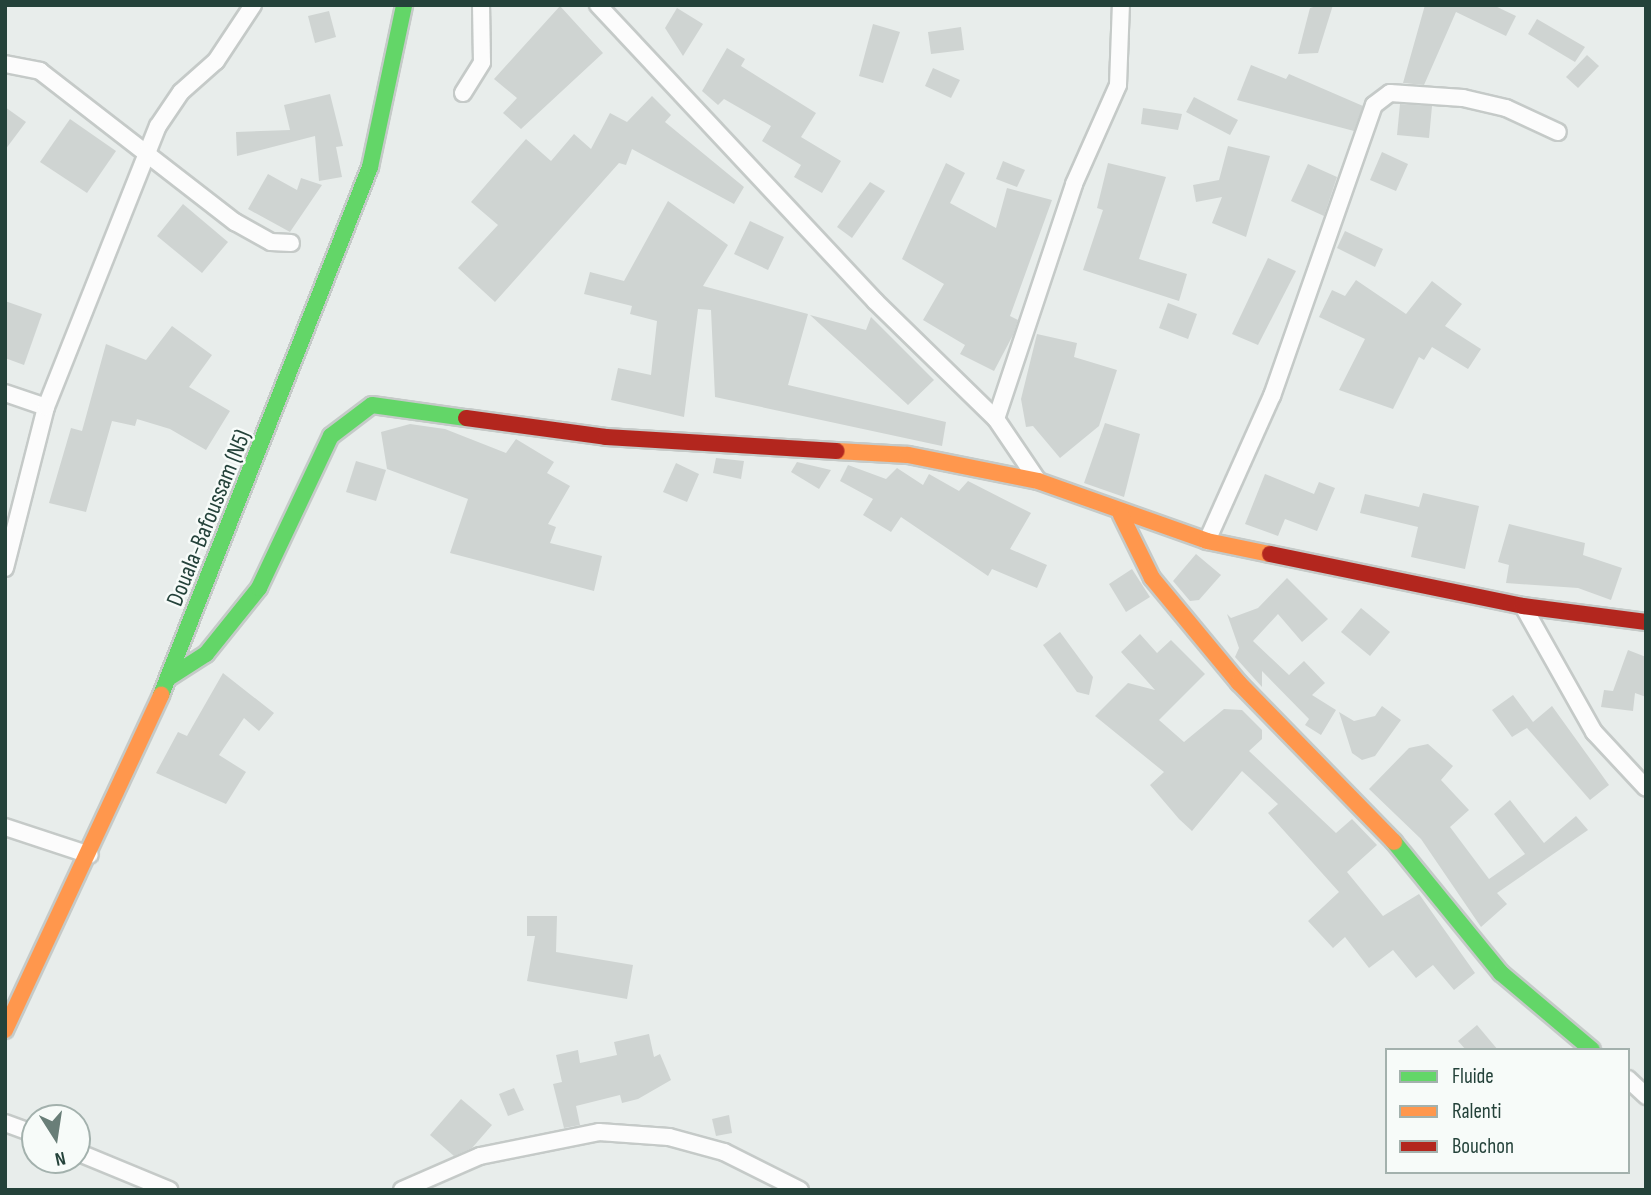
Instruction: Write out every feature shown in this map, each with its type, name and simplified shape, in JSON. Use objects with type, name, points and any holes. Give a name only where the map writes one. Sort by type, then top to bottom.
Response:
[{"type":"main road","name":"Douala-Bafoussam (N5)","points":[[5,1030],[90,855],[170,677],[370,167],[404,5]]},
{"type":"main road","points":[[170,677],[206,654],[259,588],[331,436],[372,405],[606,437],[908,455],[1038,481],[1121,515],[1207,541],[1523,606],[1646,622]]},
{"type":"main road","points":[[1121,515],[1152,578],[1239,684],[1390,837],[1501,973],[1590,1048]]},
{"type":"street","points":[[5,568],[46,407],[147,153],[181,92],[216,61],[253,5]]},
{"type":"street","points":[[463,93],[482,62],[481,5]]},
{"type":"street","points":[[598,5],[875,301],[996,419],[1038,481]]},
{"type":"street","points":[[996,419],[1074,184],[1118,85],[1121,5]]},
{"type":"street","points":[[5,64],[40,71],[235,222],[271,242],[291,243]]},
{"type":"street","points":[[1207,541],[1272,396],[1374,105],[1390,93],[1463,98],[1506,108],[1558,132]]},
{"type":"street","points":[[5,393],[46,407]]},
{"type":"street","points":[[1523,606],[1594,732],[1646,788]]},
{"type":"street","points":[[5,827],[90,855]]},
{"type":"street","points":[[1630,1081],[1646,1096]]},
{"type":"street","points":[[402,1190],[435,1182],[530,1143],[599,1132],[669,1137],[724,1152],[800,1190]]},
{"type":"street","points":[[91,1158],[169,1190]]},
{"type":"building","points":[[1333,5],[1318,53],[1298,54],[1310,8]]},
{"type":"building","points":[[1425,5],[1493,5],[1516,16],[1506,36],[1456,12],[1424,85],[1403,83]]},
{"type":"building","points":[[560,6],[603,53],[521,129],[503,113],[517,98],[494,79]]},
{"type":"building","points":[[677,8],[703,24],[683,56],[665,28]]},
{"type":"building","points":[[329,11],[336,37],[315,43],[308,16]]},
{"type":"building","points":[[1537,19],[1585,47],[1575,62],[1528,34]]},
{"type":"building","points":[[873,24],[900,32],[883,83],[859,76]]},
{"type":"building","points":[[961,27],[964,50],[931,54],[928,32]]},
{"type":"building","points":[[727,48],[745,59],[741,66],[816,113],[801,137],[841,161],[822,193],[794,177],[801,165],[762,141],[771,126],[724,99],[718,105],[702,91]]},
{"type":"building","points":[[1587,55],[1599,66],[1578,88],[1566,77]]},
{"type":"building","points":[[1251,65],[1286,79],[1289,74],[1363,106],[1354,131],[1237,100]]},
{"type":"building","points":[[933,68],[960,80],[951,98],[925,86]]},
{"type":"building","points":[[330,94],[343,146],[336,147],[342,177],[319,181],[315,136],[237,156],[236,132],[290,130],[284,105]]},
{"type":"building","points":[[652,96],[671,115],[665,122],[744,187],[734,204],[632,149],[626,165],[619,163],[495,302],[458,268],[498,225],[471,202],[526,139],[551,161],[574,134],[591,149],[610,113],[627,122]]},
{"type":"building","points":[[1194,97],[1238,120],[1230,135],[1186,112]]},
{"type":"building","points":[[1400,104],[1432,106],[1429,138],[1397,135]]},
{"type":"building","points":[[5,107],[26,122],[5,150]]},
{"type":"building","points":[[1143,108],[1182,114],[1178,130],[1141,124]]},
{"type":"building","points":[[70,119],[116,151],[87,193],[40,162]]},
{"type":"building","points":[[1228,146],[1270,156],[1246,237],[1212,223],[1222,197],[1196,202],[1193,185],[1219,180]]},
{"type":"building","points":[[1382,152],[1408,164],[1396,191],[1370,180]]},
{"type":"building","points":[[1003,161],[1025,170],[1017,187],[996,179]]},
{"type":"building","points":[[946,163],[965,173],[950,203],[996,228],[1007,188],[1052,200],[1010,316],[1018,320],[1013,335],[994,371],[960,354],[965,345],[923,320],[944,284],[902,259]]},
{"type":"building","points":[[1108,163],[1166,177],[1139,259],[1187,274],[1179,301],[1083,270],[1103,210],[1097,208]]},
{"type":"building","points":[[1308,164],[1337,177],[1324,216],[1291,201]]},
{"type":"building","points":[[268,174],[297,190],[301,178],[322,185],[290,232],[248,209]]},
{"type":"building","points":[[870,182],[885,191],[852,238],[837,227]]},
{"type":"building","points":[[668,201],[728,245],[703,286],[808,314],[788,385],[946,422],[942,446],[715,397],[711,310],[698,309],[684,417],[611,400],[618,368],[651,375],[657,321],[630,314],[632,306],[584,294],[590,272],[624,281]]},
{"type":"building","points":[[183,204],[228,242],[202,273],[157,236]]},
{"type":"building","points":[[750,221],[784,237],[768,270],[734,254]]},
{"type":"building","points":[[1345,231],[1383,249],[1375,267],[1337,248]]},
{"type":"building","points":[[1268,258],[1296,271],[1258,345],[1232,334]]},
{"type":"building","points":[[1356,280],[1406,314],[1432,281],[1462,304],[1445,326],[1481,349],[1468,369],[1432,347],[1424,360],[1419,357],[1393,409],[1339,390],[1365,339],[1319,317],[1332,290],[1345,296]]},
{"type":"building","points":[[5,301],[42,314],[24,365],[5,358]]},
{"type":"building","points":[[1168,303],[1197,314],[1188,339],[1159,328]]},
{"type":"building","points":[[810,315],[866,330],[871,317],[934,380],[908,405]]},
{"type":"building","points":[[172,326],[212,355],[189,387],[230,411],[206,450],[170,429],[137,419],[135,426],[112,421],[86,512],[49,503],[71,428],[82,431],[106,344],[146,360]]},
{"type":"building","points":[[1037,334],[1077,343],[1074,357],[1117,370],[1099,426],[1060,458],[1033,426],[1026,427],[1021,399]]},
{"type":"building","points":[[1105,423],[1140,434],[1124,497],[1084,483]]},
{"type":"building","points":[[410,424],[445,429],[506,453],[516,439],[554,462],[547,473],[570,486],[548,524],[556,527],[550,543],[602,556],[594,591],[450,553],[468,499],[387,469],[381,432]]},
{"type":"building","points":[[716,458],[744,461],[741,479],[713,473]]},
{"type":"building","points":[[356,461],[386,470],[376,501],[346,492]]},
{"type":"building","points":[[797,462],[831,470],[819,489],[791,472]]},
{"type":"building","points":[[676,463],[699,474],[687,502],[663,492]]},
{"type":"building","points":[[848,465],[886,479],[897,468],[923,485],[929,474],[959,491],[968,481],[1031,513],[1010,549],[1047,565],[1037,588],[992,569],[988,576],[901,517],[891,532],[863,515],[873,499],[840,481]]},
{"type":"building","points":[[1265,474],[1314,494],[1319,482],[1335,488],[1317,531],[1285,519],[1278,536],[1245,524]]},
{"type":"building","points":[[1423,493],[1479,506],[1465,569],[1411,557],[1418,527],[1360,513],[1365,494],[1419,507]]},
{"type":"building","points":[[1509,524],[1585,543],[1583,555],[1622,568],[1611,600],[1578,588],[1506,583],[1509,565],[1498,562]]},
{"type":"building","points":[[1196,554],[1221,575],[1199,600],[1190,601],[1173,581]]},
{"type":"building","points":[[1132,569],[1150,597],[1126,612],[1109,584]]},
{"type":"building","points":[[1287,578],[1328,619],[1302,642],[1278,614],[1253,641],[1289,675],[1304,661],[1325,683],[1312,695],[1336,710],[1321,735],[1305,725],[1309,719],[1262,671],[1262,687],[1235,657],[1239,648],[1227,614],[1231,618],[1258,608]]},
{"type":"building","points":[[1361,608],[1390,632],[1370,656],[1341,632]]},
{"type":"building","points":[[1060,632],[1093,677],[1089,695],[1077,692],[1043,645]]},
{"type":"building","points":[[1140,634],[1157,653],[1171,640],[1205,674],[1159,720],[1184,742],[1224,709],[1242,710],[1262,730],[1262,739],[1249,751],[1336,833],[1352,819],[1377,845],[1347,872],[1383,916],[1419,894],[1475,973],[1454,990],[1433,965],[1416,978],[1393,950],[1369,968],[1345,937],[1333,948],[1308,921],[1339,892],[1268,813],[1278,804],[1242,771],[1192,831],[1179,819],[1150,785],[1164,772],[1095,716],[1128,683],[1155,690],[1121,652]]},
{"type":"building","points":[[1628,650],[1646,657],[1646,697],[1635,693],[1633,711],[1601,707],[1604,690],[1613,691]]},
{"type":"building","points":[[223,673],[274,713],[259,731],[244,718],[219,755],[246,772],[226,804],[156,773],[178,732],[187,736]]},
{"type":"building","points":[[1513,695],[1533,722],[1552,706],[1609,785],[1590,800],[1527,728],[1512,737],[1492,710]]},
{"type":"building","points":[[1382,706],[1401,720],[1375,756],[1362,760],[1352,753],[1339,712],[1354,721],[1375,716]]},
{"type":"building","points":[[1428,744],[1453,766],[1441,780],[1469,810],[1450,827],[1489,879],[1525,854],[1494,814],[1510,800],[1544,843],[1576,816],[1588,830],[1497,893],[1507,904],[1481,927],[1421,839],[1369,789],[1409,748]]},
{"type":"building","points":[[527,916],[557,916],[556,952],[633,965],[627,999],[527,981],[535,936],[527,936]]},
{"type":"building","points":[[1477,1025],[1496,1048],[1464,1048],[1458,1041]]},
{"type":"building","points":[[649,1034],[654,1057],[660,1054],[671,1080],[638,1099],[622,1103],[620,1095],[576,1106],[580,1125],[564,1128],[553,1084],[562,1082],[556,1055],[578,1050],[580,1063],[617,1055],[614,1042]]},
{"type":"building","points":[[514,1088],[524,1110],[508,1116],[499,1094]]},
{"type":"building","points":[[461,1099],[492,1125],[472,1148],[454,1156],[430,1135]]},
{"type":"building","points":[[729,1115],[732,1133],[716,1136],[712,1119]]},
{"type":"traffic: fast","points":[[161,695],[370,167],[404,5]]},
{"type":"traffic: fast","points":[[170,677],[206,654],[259,588],[331,436],[372,405],[466,418]]},
{"type":"traffic: fast","points":[[1394,842],[1501,973],[1590,1048]]},
{"type":"traffic: slow","points":[[837,451],[908,455],[1038,481],[1207,541],[1270,554]]},
{"type":"traffic: slow","points":[[1121,515],[1152,578],[1239,683],[1394,842]]},
{"type":"traffic: slow","points":[[5,1030],[161,695]]},
{"type":"traffic: jam","points":[[466,418],[606,437],[837,451]]},
{"type":"traffic: jam","points":[[1270,554],[1523,606],[1646,622]]}]
